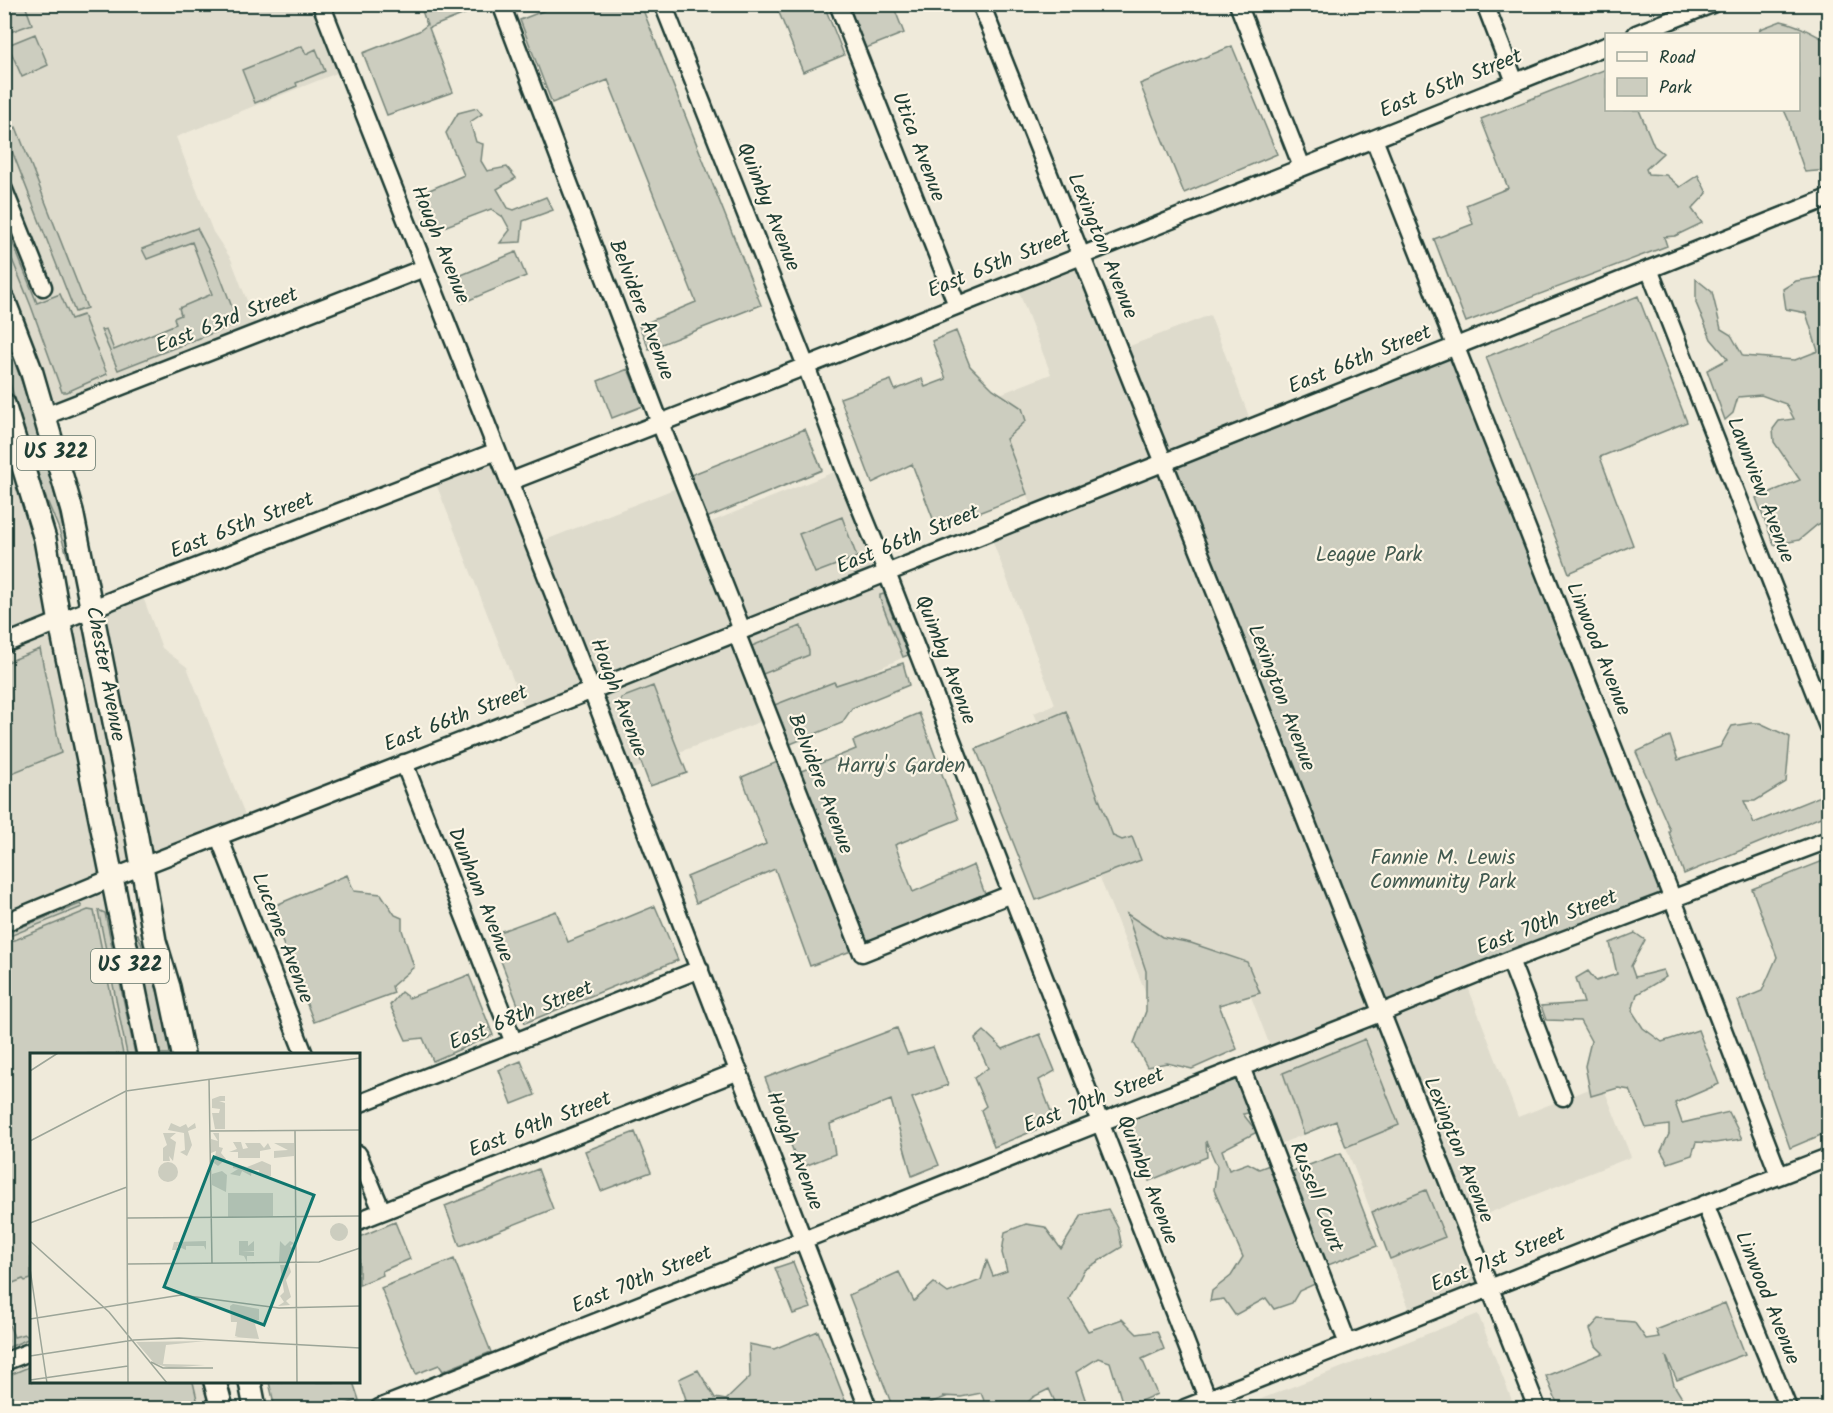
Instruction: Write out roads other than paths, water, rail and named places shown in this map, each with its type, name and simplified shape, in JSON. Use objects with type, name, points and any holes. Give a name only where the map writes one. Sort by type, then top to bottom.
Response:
[{"type":"main road","name":"Chester Avenue","points":[[4,300],[19,336],[45,416],[72,511],[155,941],[169,987],[183,1053]]},
{"type":"main road","name":"Chester Avenue","points":[[4,404],[9,430],[45,539],[148,1053]]},
{"type":"main road","points":[[215,1383],[222,1408]]},
{"type":"main road","points":[[250,1383],[255,1408]]},
{"type":"street","name":"Hough Avenue","points":[[321,4],[592,690],[868,1408]]},
{"type":"street","name":"Belvidere Avenue","points":[[501,4],[862,953],[1011,894]]},
{"type":"street","name":"Quimby Avenue","points":[[663,4],[1208,1400]]},
{"type":"street","name":"Utica Avenue","points":[[838,4],[957,305]]},
{"type":"street","name":"Lexington Avenue","points":[[981,4],[1537,1408]]},
{"type":"street","points":[[1238,4],[1302,167]]},
{"type":"street","points":[[1485,4],[1515,82]]},
{"type":"street","points":[[1639,33],[1712,4]]},
{"type":"street","name":"East 65th Street","points":[[509,482],[806,366],[1605,46]]},
{"type":"street","name":"Linwood Avenue","points":[[1374,139],[1779,1175]]},
{"type":"street","points":[[4,189],[43,287]]},
{"type":"street","name":"East 66th Street","points":[[4,923],[112,878],[592,690],[1828,198]]},
{"type":"street","name":"East 63rd Street","points":[[45,416],[424,268]]},
{"type":"street","name":"Lawnview Avenue","points":[[1649,269],[1828,728]]},
{"type":"street","name":"East 65th Street","points":[[4,644],[497,451]]},
{"type":"street","name":"Dunham Avenue","points":[[404,763],[514,1042]]},
{"type":"street","name":"Lucerne Avenue","points":[[219,837],[303,1053]]},
{"type":"street","name":"East 70th Street","points":[[379,1408],[1510,960],[1828,840]]},
{"type":"street","points":[[1510,960],[1563,1097]]},
{"type":"street","name":"East 68th Street","points":[[360,1103],[700,969]]},
{"type":"street","name":"Russell Court","points":[[1241,1067],[1348,1344]]},
{"type":"street","name":"East 69th Street","points":[[360,1220],[739,1071]]},
{"type":"street","name":"East 71st Street","points":[[1185,1408],[1705,1203],[1828,1157]]},
{"type":"street","points":[[360,1159],[382,1211]]},
{"type":"street","name":"Linwood Avenue","points":[[1705,1203],[1788,1408]]},
{"type":"street","points":[[4,1362],[30,1352]]},
{"type":"park label","name":"League Park","points":[[1369,555]]},
{"type":"park label","name":"Harry's Garden","points":[[901,766]]},
{"type":"park label","name":"Fannie M. Lewis Community Park","points":[[1443,870]]}]
